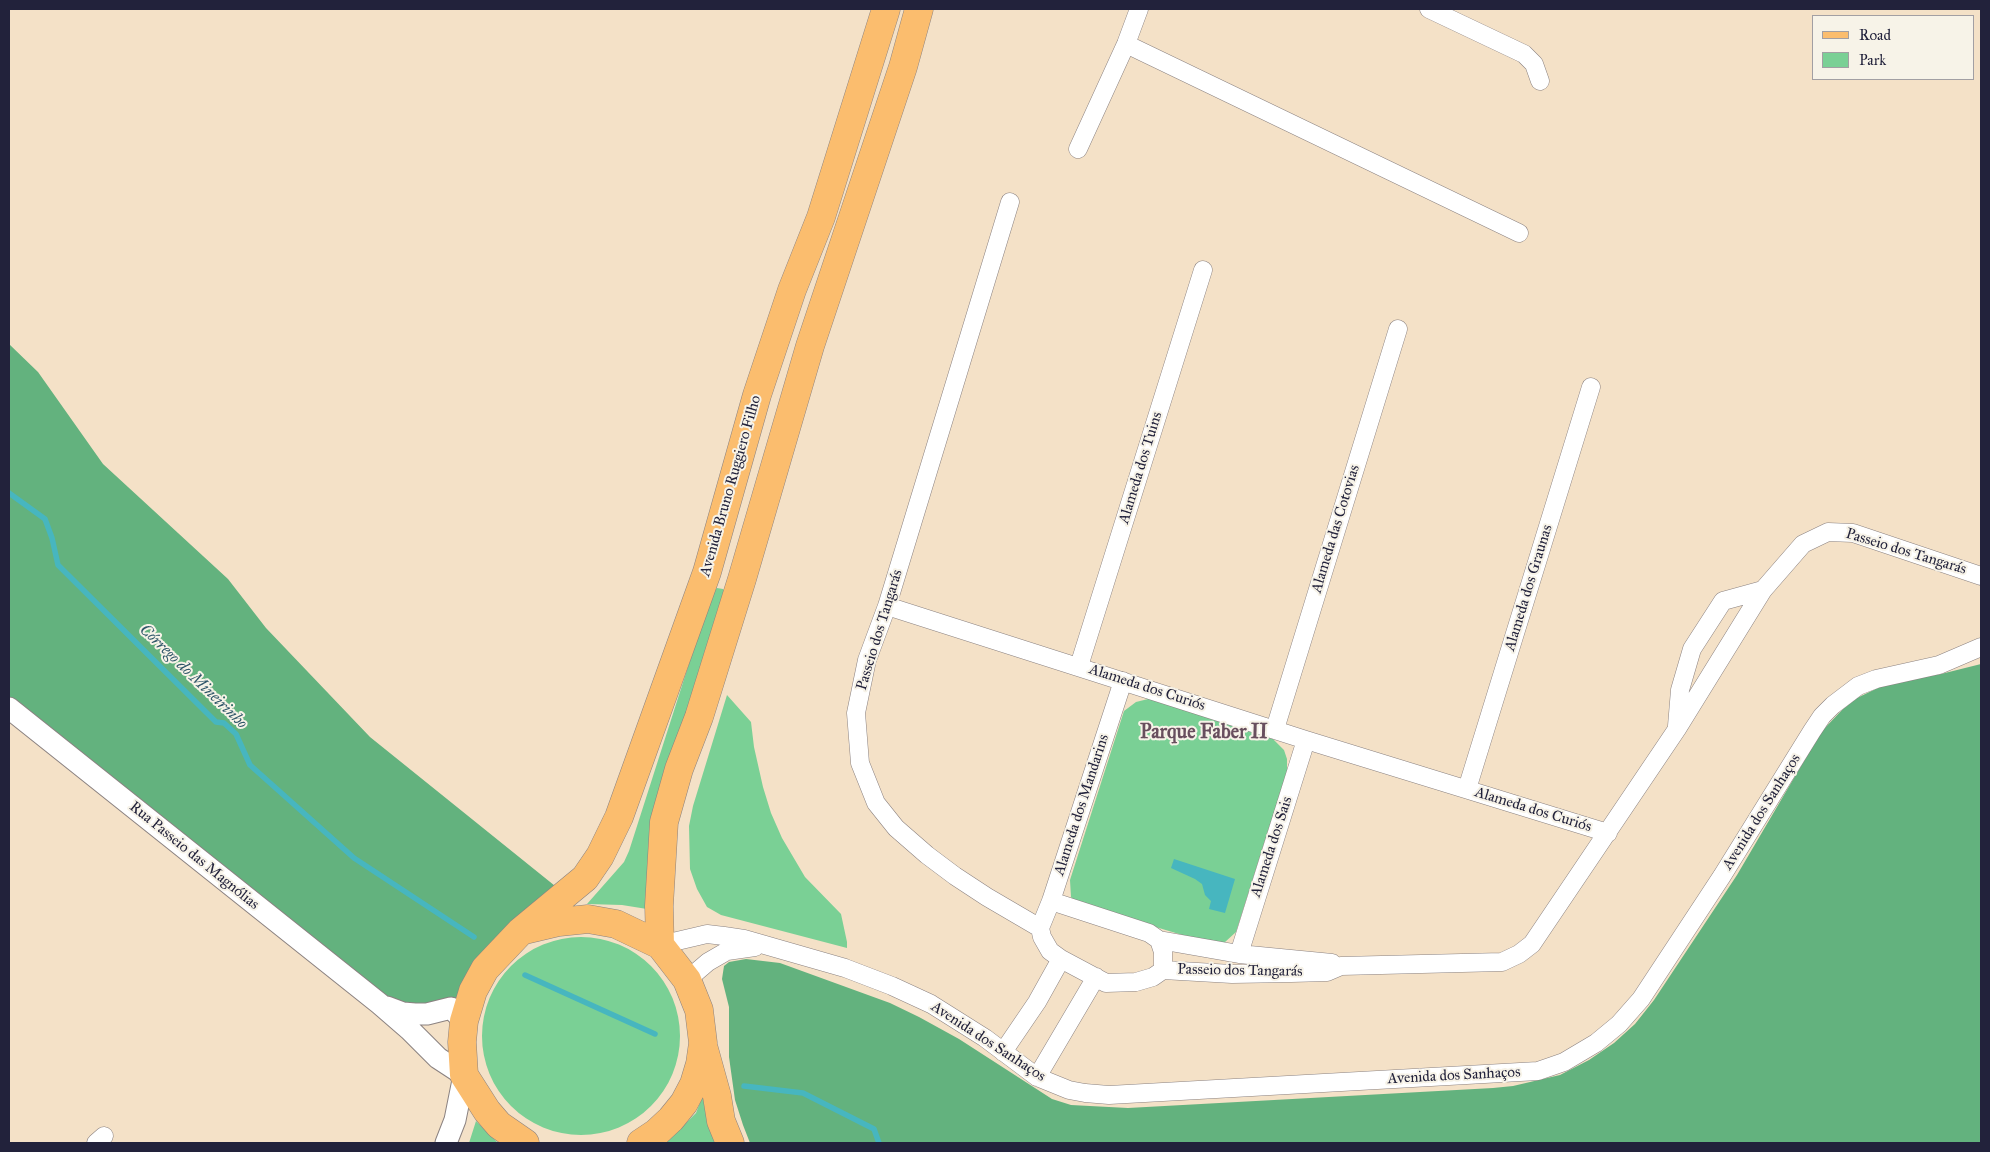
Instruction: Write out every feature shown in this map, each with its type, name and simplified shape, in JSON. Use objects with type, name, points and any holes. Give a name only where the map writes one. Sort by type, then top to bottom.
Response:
[{"type":"main road","name":"Avenida Bruno Ruggiero Filho","points":[[464,1075],[462,1042],[464,1021],[473,990],[485,969],[521,931],[585,878],[610,837],[628,794],[707,572],[758,395],[792,290],[821,217],[886,9]]},
{"type":"main road","points":[[660,945],[659,906],[664,822],[679,769],[699,717],[742,580],[810,346],[903,67],[919,9]]},
{"type":"main road","points":[[707,572],[742,580]]},
{"type":"main road","points":[[521,931],[559,922],[588,919],[616,924],[660,945],[687,980],[699,1010],[702,1043],[717,1096],[721,1122],[730,1143]]},
{"type":"main road","points":[[641,1143],[672,1119],[684,1103],[698,1071],[702,1043]]},
{"type":"main road","points":[[464,1075],[487,1111],[499,1125],[525,1143]]},
{"type":"street","points":[[903,67],[932,9]]},
{"type":"street","points":[[1078,149],[1126,44],[1139,9]]},
{"type":"street","points":[[1429,9],[1524,54],[1534,64],[1540,81]]},
{"type":"street","points":[[1126,44],[1519,233]]},
{"type":"street","name":"Passeio dos Tangarás","points":[[1010,202],[887,606],[867,660],[856,713],[860,763],[876,803],[896,828],[926,855],[987,897],[1040,928],[1042,937],[1050,951],[1106,983],[1136,982],[1153,977],[1162,970],[1232,974],[1290,973],[1327,972],[1342,966],[1502,962],[1519,954],[1532,944],[1677,729],[1763,590],[1803,544],[1819,535],[1839,532],[1853,533],[1981,576]]},
{"type":"street","name":"Alameda dos Tuins","points":[[1079,666],[1203,270]]},
{"type":"street","name":"Alameda das Cotovias","points":[[1275,729],[1398,329]]},
{"type":"street","name":"Alameda dos Graunas","points":[[1467,789],[1591,387]]},
{"type":"street","name":"Passeio dos Tangarás","points":[[1677,729],[1680,690],[1692,648],[1723,601],[1763,590]]},
{"type":"street","name":"Alameda dos Curiós","points":[[887,606],[1306,740],[1608,833]]},
{"type":"street","name":"Avenida dos Sanhaços","points":[[660,945],[707,934],[744,939],[845,968],[892,986],[931,1004],[1037,1077],[1069,1090],[1085,1093],[1109,1095],[1538,1071],[1564,1062],[1607,1036],[1641,999],[1722,876],[1812,731],[1822,716],[1833,705],[1858,686],[1939,665],[1981,647]]},
{"type":"street","name":"Alameda dos Mandarins","points":[[1040,928],[1051,901],[1123,682]]},
{"type":"street","name":"Rua Passeio das Magnólias","points":[[9,708],[380,1004],[438,1058],[464,1075]]},
{"type":"street","name":"Alameda dos Sais","points":[[1238,954],[1306,740]]},
{"type":"street","name":"Passeio dos Tangarás","points":[[1051,901],[1149,933],[1158,940],[1238,954],[1331,962],[1342,966]]},
{"type":"street","points":[[1158,940],[1163,952],[1162,970]]},
{"type":"street","name":"Avenida dos Sanhaços","points":[[687,980],[708,962],[727,951],[766,946]]},
{"type":"street","points":[[1003,1052],[1037,1002],[1061,959]]},
{"type":"street","points":[[1037,1077],[1096,977]]},
{"type":"street","name":"Rua Passeio das Magnólias","points":[[380,1004],[403,1013],[415,1014],[433,1013],[451,1008],[464,1021]]},
{"type":"street","points":[[446,1143],[454,1120],[464,1075]]},
{"type":"green space","points":[[9,344],[38,372],[103,464],[228,579],[266,628],[370,737],[565,894],[521,931],[464,1021],[403,1013],[9,708]]},
{"type":"green space","points":[[717,588],[723,589],[725,592],[647,909],[622,905],[587,904],[624,862],[629,851],[712,592]]},
{"type":"green space","points":[[1981,664],[1981,1143],[750,1143],[743,1125],[735,1100],[729,1057],[729,1007],[722,979],[724,966],[729,962],[746,959],[780,963],[890,1003],[959,1039],[1052,1099],[1071,1105],[1128,1108],[1493,1088],[1513,1086],[1560,1075],[1589,1060],[1614,1043],[1635,1024],[1654,1000],[1737,875],[1821,732],[1843,709],[1857,698],[1886,684],[1941,674]]},
{"type":"green space","points":[[727,695],[751,722],[754,747],[763,787],[771,813],[782,838],[805,877],[841,914],[847,948],[721,915],[707,907],[697,889],[690,869],[689,826],[693,806]]},
{"type":"green space","points":[[1152,698],[1273,739],[1284,750],[1287,759],[1287,771],[1236,932],[1224,943],[1216,945],[1075,903],[1071,897],[1070,880],[1124,711],[1136,702]]},
{"type":"green space","points":[[571,937],[591,937],[600,938],[628,948],[644,959],[658,973],[673,998],[679,1017],[679,1055],[669,1083],[658,1099],[644,1113],[628,1124],[610,1131],[591,1135],[571,1135],[562,1134],[534,1124],[518,1113],[504,1099],[493,1083],[486,1065],[482,1046],[482,1026],[483,1017],[493,989],[504,973],[518,959],[534,948],[552,941]]},
{"type":"green space","points":[[703,1095],[716,1143],[659,1143],[678,1131],[696,1113]]},
{"type":"green space","points":[[476,1121],[498,1143],[469,1143]]},
{"type":"water","points":[[1174,859],[1235,879],[1225,913],[1209,909],[1211,901],[1205,895],[1202,884],[1171,868]]},
{"type":"waterway","name":"Córrego do Mineirinho","points":[[9,493],[45,519],[52,538],[58,565],[216,722],[224,723],[236,734],[250,765],[354,858],[474,937]]},
{"type":"waterway","name":"Córrego do Mineirinho","points":[[525,975],[655,1034]]},
{"type":"waterway","name":"Córrego do Mineirinho","points":[[744,1086],[803,1093],[874,1129],[879,1143]]},
{"type":"district","name":"Parque Faber II","points":[[1204,733]]}]
